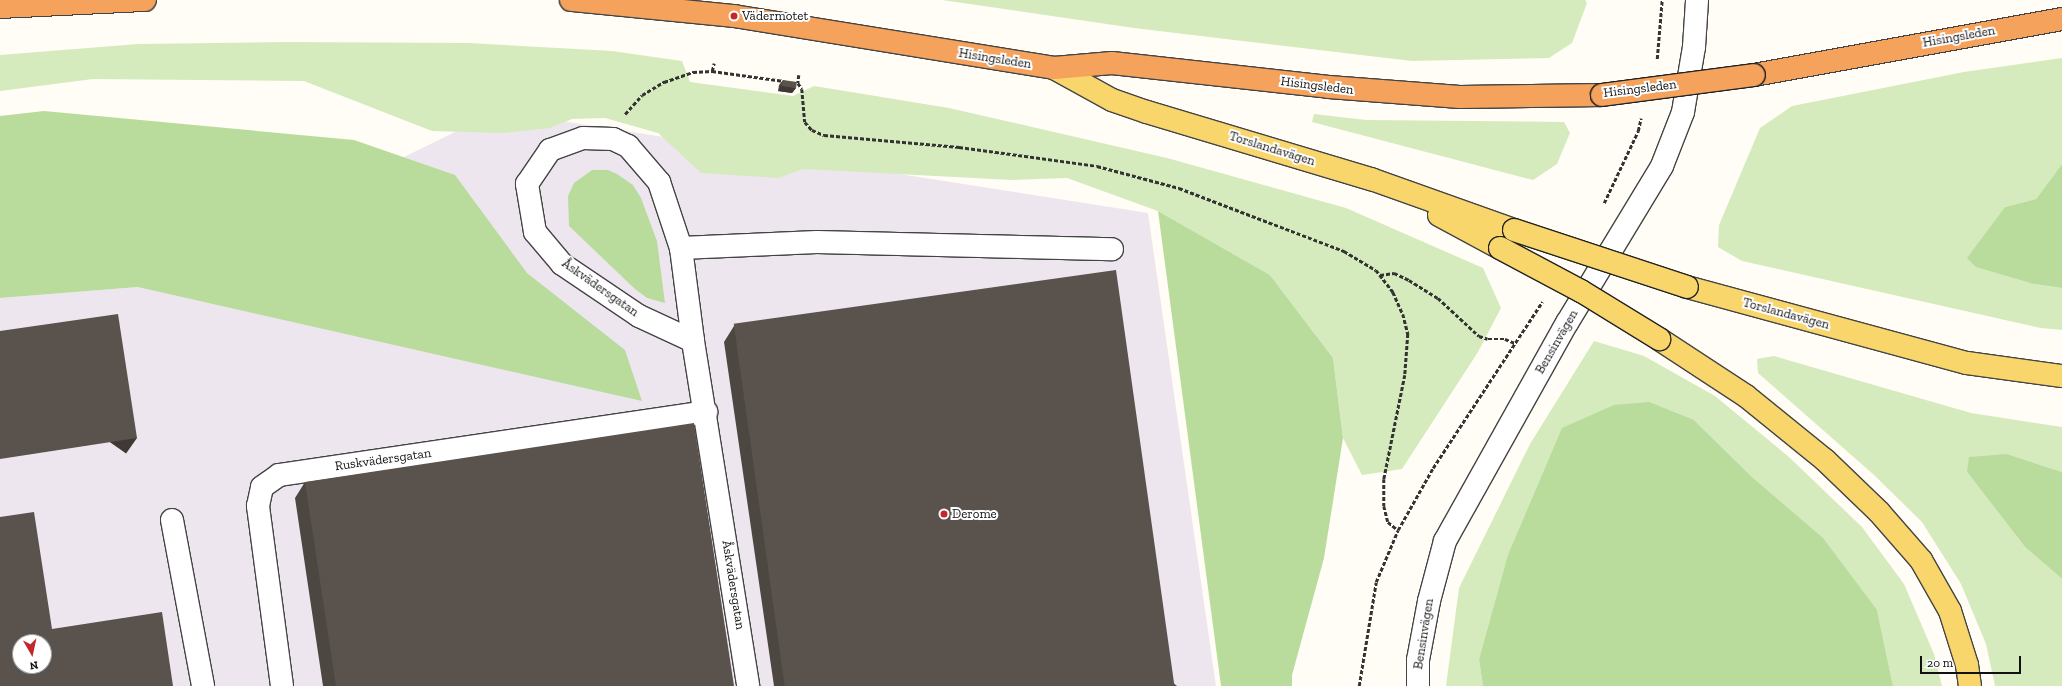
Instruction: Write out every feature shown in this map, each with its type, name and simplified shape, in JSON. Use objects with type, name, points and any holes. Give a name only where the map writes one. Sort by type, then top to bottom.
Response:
[{"type":"highway","points":[[0,7],[145,0]]},
{"type":"highway","name":"Hisingsleden","points":[[571,0],[734,16],[1054,68],[1112,63],[1329,88],[1460,97],[1602,94],[1754,75],[2062,19]]},
{"type":"main road","name":"Torslandavägen","points":[[1054,68],[1112,100],[1140,110],[1371,179],[1514,230],[1687,287],[1967,363],[2062,376]]},
{"type":"main road","points":[[1371,179],[1581,291],[1659,339],[1746,396],[1825,460],[1879,512],[1921,560],[1950,611],[1967,665],[1970,686]]},
{"type":"street","name":"Bensinvägen","points":[[1418,686],[1418,660],[1429,601],[1445,541],[1568,323],[1662,166],[1683,112],[1694,47],[1697,0]]},
{"type":"street","name":"Åskvädersgatan","points":[[694,341],[639,316],[562,264],[535,232],[527,184],[550,150],[583,138],[613,139],[628,146],[659,182],[682,248],[694,341],[748,686]]},
{"type":"street","points":[[682,248],[817,242],[1112,249]]},
{"type":"street","name":"Ruskvädersgatan","points":[[282,686],[258,506],[262,487],[279,476],[706,412]]},
{"type":"street","points":[[172,520],[203,686]]},
{"type":"path","points":[[1657,60],[1662,0]]},
{"type":"path","points":[[712,71],[714,62]]},
{"type":"path","points":[[613,139],[625,114],[642,94],[664,82],[693,72],[712,71],[798,83]]},
{"type":"path","points":[[799,75],[798,83],[802,89],[805,122],[812,130],[824,135],[959,147],[1097,166],[1179,188],[1311,238],[1344,251],[1379,275],[1392,292],[1403,314],[1408,334],[1405,375],[1384,479],[1384,506],[1388,522],[1398,530]]},
{"type":"path","points":[[1601,208],[1638,131],[1644,110]]},
{"type":"path","points":[[1379,275],[1394,273],[1409,280],[1438,298],[1479,336],[1488,339],[1505,339],[1515,343]]},
{"type":"path","points":[[1358,686],[1376,582],[1398,530],[1432,468],[1543,300]]},
{"type":"shaded area","points":[[498,111],[1148,213],[1216,686],[0,686],[0,298],[138,287]]},
{"type":"green space","points":[[942,0],[1585,0],[1587,3],[1572,43],[1549,58],[1412,61],[1134,28]]},
{"type":"green space","points":[[285,42],[469,43],[612,51],[682,61],[690,82],[793,96],[814,86],[949,108],[1167,158],[1346,208],[1483,268],[1501,308],[1478,352],[1402,469],[1362,475],[1343,438],[1333,358],[1270,275],[1158,211],[1067,178],[1012,180],[803,169],[778,178],[701,173],[658,133],[605,118],[572,119],[550,128],[502,133],[432,131],[304,81],[93,79],[0,91],[0,55],[138,44]]},
{"type":"green space","points":[[2062,58],[2062,164],[2036,199],[2005,207],[2034,284],[2062,288],[2062,330],[2041,328],[1742,261],[1718,247],[1719,225],[1760,128],[1792,106],[1964,72]]},
{"type":"green space","points":[[44,111],[354,140],[455,175],[527,273],[625,350],[642,401],[138,287],[0,298],[0,116]]},
{"type":"green space","points":[[1314,114],[1366,120],[1564,122],[1570,133],[1557,164],[1533,180],[1312,122]]},
{"type":"green space","points":[[2062,164],[2062,288],[2034,284],[1976,267],[1967,258],[2005,207],[2036,199]]},
{"type":"green space","points":[[592,170],[608,170],[617,174],[633,185],[641,198],[657,241],[665,303],[647,298],[635,289],[569,226],[568,196],[574,183]]},
{"type":"green space","points":[[1158,211],[1270,275],[1333,358],[1343,438],[1324,558],[1292,675],[1292,686],[1221,686]]},
{"type":"green space","points":[[1594,341],[1644,356],[1715,396],[1789,457],[1862,527],[1904,584],[1934,654],[1942,686],[1893,686],[1877,610],[1753,478],[1694,420],[1479,660],[1483,686],[1446,686],[1459,588],[1530,444]]},
{"type":"green space","points":[[1774,356],[1971,413],[2062,427],[2062,472],[2007,454],[1967,472],[2025,547],[2062,579],[2062,686],[1995,686],[1986,644],[1961,584],[1922,522],[1874,475],[1758,373],[1757,359]]},
{"type":"green space","points":[[1649,402],[1694,420],[1753,478],[1823,538],[1877,610],[1893,686],[1483,686],[1479,660],[1508,555],[1562,428],[1614,405]]},
{"type":"green space","points":[[2007,454],[2062,472],[2062,579],[2025,547],[1967,472],[1969,457]]},
{"type":"building","points":[[783,80],[797,82],[796,88],[782,86]]},
{"type":"building","name":"Derome","points":[[1116,270],[1174,686],[785,686],[734,324]]},
{"type":"building","points":[[118,314],[137,438],[0,459],[0,331]]},
{"type":"building","points":[[694,423],[734,686],[336,686],[305,482]]},
{"type":"building","points":[[34,512],[52,629],[162,612],[173,686],[0,686],[0,517]]},
{"type":"place","name":"Vädermotet","points":[[734,16]]},
{"type":"place","name":"Derome","points":[[944,514]]}]
